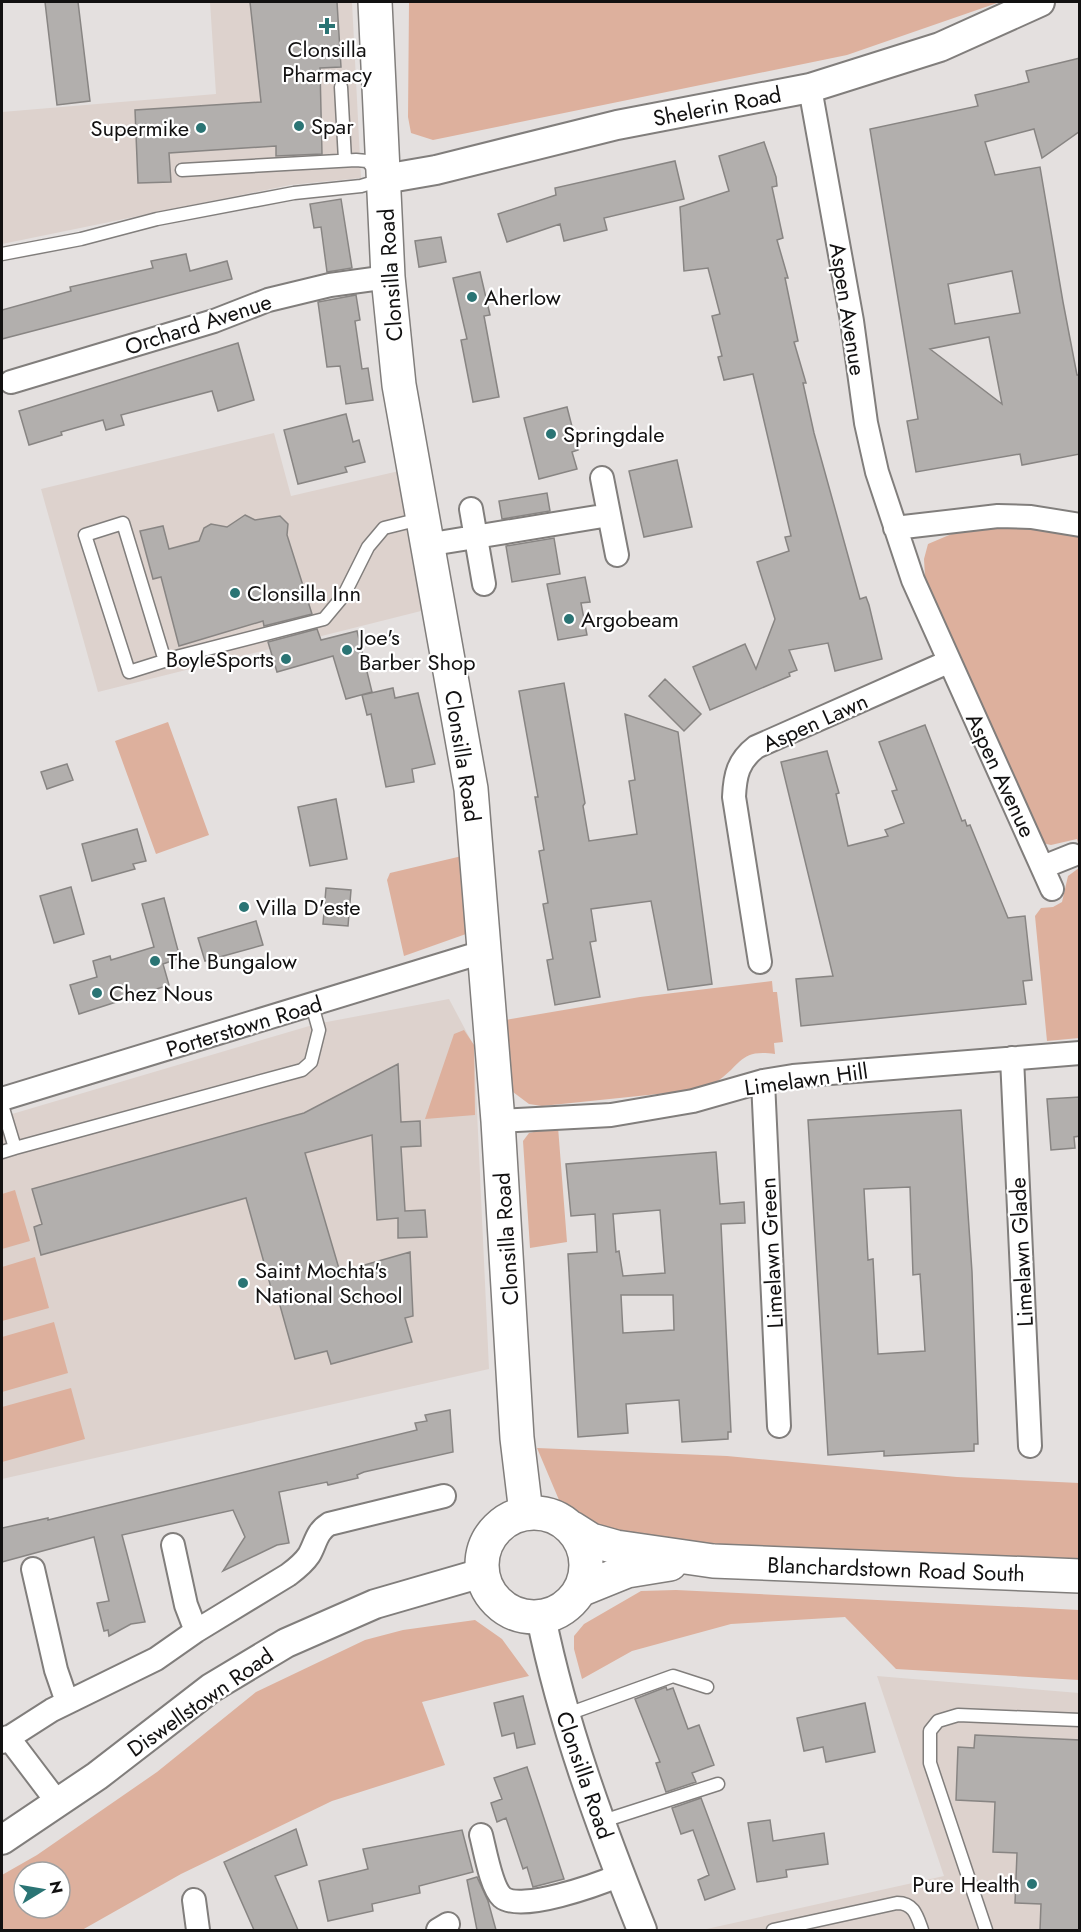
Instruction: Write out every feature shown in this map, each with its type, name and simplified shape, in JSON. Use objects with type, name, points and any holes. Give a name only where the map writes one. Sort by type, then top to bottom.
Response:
[{"type":"main road","name":"Clonsilla Road","points":[[375,2],[388,277],[399,385],[471,789],[486,951],[518,1438],[526,1513]]},
{"type":"main road","points":[[526,1513],[550,1516],[572,1528],[581,1542],[586,1558],[585,1574],[580,1590],[564,1607],[542,1617],[525,1617],[503,1607],[487,1589],[482,1573],[482,1557],[487,1541],[497,1528],[510,1518],[526,1513]]},
{"type":"main road","name":"Blanchardstown Road South","points":[[572,1528],[591,1540],[616,1547],[713,1561],[1080,1576]]},
{"type":"main road","name":"Blanchardstown Road South","points":[[580,1590],[627,1571],[713,1561]]},
{"type":"street","name":"Shelerin Road","points":[[384,179],[436,170],[618,125],[810,88],[940,47],[1040,2]]},
{"type":"street","name":"Aspen Avenue","points":[[810,88],[852,321],[866,423],[877,472],[913,580],[1052,889]]},
{"type":"street","name":"Orchard Avenue","points":[[11,382],[214,321],[268,300],[330,285],[388,277]]},
{"type":"street","points":[[602,478],[617,555]]},
{"type":"street","points":[[471,509],[484,584]]},
{"type":"street","points":[[424,532],[476,537],[609,515]]},
{"type":"street","points":[[895,528],[998,516],[1031,517],[1080,525]]},
{"type":"street","name":"Aspen Lawn","points":[[760,963],[734,797],[735,774],[744,756],[756,747],[948,662]]},
{"type":"street","points":[[1043,867],[1073,855]]},
{"type":"street","name":"Porterstown Road","points":[[2,1100],[486,951]]},
{"type":"street","name":"Limelawn Hill","points":[[498,1120],[611,1115],[693,1101],[763,1080],[1080,1053]]},
{"type":"street","name":"Limelawn Glade","points":[[1012,1058],[1030,1446]]},
{"type":"street","name":"Limelawn Green","points":[[763,1080],[779,1426]]},
{"type":"street","points":[[58,1803],[5,1740],[67,1702],[156,1659],[196,1631],[301,1566],[314,1546],[317,1534],[329,1524],[444,1496]]},
{"type":"street","points":[[173,1545],[186,1605],[196,1631]]},
{"type":"street","points":[[33,1569],[56,1670],[67,1702]]},
{"type":"street","name":"Diswellstown Road","points":[[2,1840],[58,1803],[211,1688],[286,1642],[375,1604],[482,1573]]},
{"type":"street","name":"Clonsilla Road","points":[[542,1617],[564,1715],[637,1930]]},
{"type":"street","points":[[481,1835],[494,1882],[501,1897],[510,1902],[524,1903],[592,1886],[620,1875]]},
{"type":"street","points":[[191,1928],[194,1900]]},
{"type":"lane","points":[[341,87],[345,160]]},
{"type":"lane","points":[[2,254],[81,239],[157,219],[294,193],[361,186],[384,179],[367,161],[345,160],[182,170]]},
{"type":"lane","points":[[165,661],[123,523],[85,535],[129,672],[324,619],[344,595],[368,547],[384,528],[424,532]]},
{"type":"lane","points":[[2,1152],[302,1070],[311,1062],[319,1030],[312,1005]]},
{"type":"lane","points":[[2,1105],[15,1148]]},
{"type":"lane","points":[[564,1715],[673,1676],[707,1687]]},
{"type":"lane","points":[[986,1930],[930,1763],[930,1731],[938,1721],[958,1715],[1080,1720]]},
{"type":"lane","points":[[600,1822],[718,1784]]},
{"type":"lane","points":[[773,1930],[897,1903],[904,1903],[912,1908],[922,1930]]},
{"type":"shaded area","points":[[210,2],[352,2],[361,178],[290,185],[2,244],[2,112],[216,94]]},
{"type":"shaded area","points":[[1000,2],[847,55],[433,140],[411,133],[408,117],[409,3]]},
{"type":"shaded area","points":[[274,433],[291,496],[399,471],[425,610],[98,692],[41,489]]},
{"type":"shaded area","points":[[981,527],[1024,527],[1079,535],[1079,847],[1077,839],[1051,845],[1042,843],[925,577],[924,559],[928,544],[961,530]]},
{"type":"shaded area","points":[[168,722],[209,835],[156,854],[115,741]]},
{"type":"shaded area","points":[[462,856],[466,934],[404,956],[387,880],[390,873]]},
{"type":"shaded area","points":[[1079,868],[1079,1038],[1047,1041],[1035,916],[1041,908],[1053,907],[1062,902],[1068,876]]},
{"type":"shaded area","points":[[772,981],[773,992],[777,992],[783,1042],[774,1043],[775,1054],[763,1053],[748,1056],[712,1084],[687,1091],[542,1106],[529,1104],[513,1092],[505,1020],[640,997]]},
{"type":"shaded area","name":"Saint Mochta's National School","points":[[449,999],[474,1046],[489,1369],[2,1479],[2,1117],[316,1024]]},
{"type":"shaded area","points":[[464,1030],[474,1045],[475,1115],[425,1119],[454,1034]]},
{"type":"shaded area","points":[[558,1127],[567,1242],[530,1248],[523,1141],[529,1133]]},
{"type":"shaded area","points":[[15,1190],[30,1241],[2,1249],[2,1194]]},
{"type":"shaded area","points":[[35,1257],[49,1308],[2,1321],[2,1267]]},
{"type":"shaded area","points":[[54,1322],[68,1373],[2,1392],[2,1337]]},
{"type":"shaded area","points":[[71,1388],[85,1439],[2,1462],[2,1407]]},
{"type":"shaded area","points":[[537,1448],[727,1456],[957,1477],[1079,1483],[1079,1561],[623,1540],[576,1516],[559,1500]]},
{"type":"shaded area","points":[[676,1590],[1079,1610],[1079,1680],[896,1669],[845,1617],[731,1624],[632,1651],[582,1679],[574,1649],[574,1636],[584,1624],[641,1591]]},
{"type":"shaded area","points":[[475,1620],[502,1639],[529,1676],[422,1702],[445,1765],[332,1801],[181,1874],[82,1930],[2,1930],[2,1875],[12,1869],[12,1920],[72,1920],[72,1860],[28,1860],[157,1772],[256,1692],[365,1640],[403,1630]]},
{"type":"shaded area","points":[[877,1676],[1079,1693],[1079,1930],[702,1930],[944,1876]]},
{"type":"building","points":[[45,2],[78,2],[90,101],[57,105]]},
{"type":"building","points":[[250,2],[337,2],[341,67],[320,68],[322,154],[276,156],[276,146],[169,153],[171,182],[138,183],[135,110],[261,102]]},
{"type":"building","points":[[1080,58],[1080,131],[1042,158],[1034,129],[985,142],[995,175],[1040,167],[1077,375],[1080,375],[1080,454],[1022,465],[1020,454],[916,472],[907,421],[918,419],[870,129],[978,106],[975,95],[1029,82],[1026,71]],"holes":[[[1012,271],[1020,313],[955,324],[948,284]],[[989,337],[1002,404],[930,349]]]},
{"type":"building","points":[[764,142],[776,177],[777,186],[772,187],[783,238],[777,240],[788,278],[785,278],[798,341],[794,342],[806,383],[803,383],[814,433],[860,599],[866,597],[869,605],[882,659],[835,671],[828,643],[789,650],[797,670],[789,673],[790,676],[710,710],[693,667],[745,644],[756,669],[775,619],[757,562],[789,551],[785,537],[791,536],[753,374],[724,380],[718,357],[722,356],[712,316],[720,314],[708,268],[684,271],[680,207],[729,191],[719,156]]},
{"type":"building","points":[[675,161],[684,199],[604,218],[607,230],[564,241],[560,224],[507,242],[498,214],[556,195],[555,188]]},
{"type":"building","points":[[341,199],[352,268],[327,272],[321,227],[314,228],[310,204]]},
{"type":"building","points":[[441,237],[446,262],[419,267],[415,241]]},
{"type":"building","points":[[186,254],[190,271],[227,261],[232,279],[2,339],[2,310],[71,291],[70,287],[153,268],[151,261]]},
{"type":"building","points":[[480,272],[490,315],[484,316],[499,397],[473,402],[461,340],[467,339],[453,278]]},
{"type":"building","points":[[356,295],[360,320],[355,321],[362,369],[368,368],[373,400],[346,404],[340,366],[327,367],[318,302]]},
{"type":"building","points":[[238,343],[254,400],[218,411],[212,391],[121,415],[124,425],[106,430],[103,420],[61,432],[62,435],[29,445],[19,411]]},
{"type":"building","name":"Springdale","points":[[567,407],[578,450],[572,452],[577,469],[539,479],[524,418]]},
{"type":"building","points":[[346,414],[353,442],[359,440],[365,462],[345,467],[347,472],[298,484],[284,430]]},
{"type":"building","points":[[677,460],[692,527],[644,537],[629,471]]},
{"type":"building","points":[[547,493],[550,511],[502,519],[499,501]]},
{"type":"building","name":"Clonsilla Inn","points":[[245,515],[255,520],[280,516],[288,524],[287,535],[312,614],[264,626],[263,621],[179,646],[161,577],[153,579],[140,531],[163,526],[169,549],[199,541],[204,528],[211,524],[227,527]]},
{"type":"building","points":[[554,538],[560,574],[512,582],[506,546]]},
{"type":"building","name":"Argobeam","points":[[585,577],[590,602],[581,603],[587,635],[558,640],[547,584]]},
{"type":"building","points":[[317,629],[321,640],[357,631],[372,692],[346,699],[333,656],[277,672],[268,642]]},
{"type":"building","points":[[665,679],[701,714],[684,731],[649,696]]},
{"type":"building","points":[[564,683],[585,803],[583,806],[589,841],[637,834],[629,781],[635,780],[625,714],[678,732],[712,984],[668,990],[651,901],[591,909],[596,941],[590,942],[600,997],[555,1005],[547,960],[553,959],[543,904],[548,903],[539,851],[544,850],[535,797],[538,797],[519,691]]},
{"type":"building","points":[[393,688],[395,698],[418,693],[435,764],[412,769],[414,782],[386,787],[371,714],[367,715],[362,695]]},
{"type":"building","points":[[925,725],[962,821],[965,820],[967,826],[970,825],[1008,918],[1025,916],[1032,980],[1023,981],[1026,1004],[801,1026],[796,979],[833,976],[781,762],[827,751],[839,793],[836,794],[848,846],[888,836],[885,830],[904,823],[892,791],[897,790],[879,742]]},
{"type":"building","points":[[67,764],[73,780],[47,789],[41,772]]},
{"type":"building","points":[[336,799],[347,859],[310,866],[298,807]]},
{"type":"building","points":[[137,829],[146,861],[133,864],[135,869],[92,881],[82,844]]},
{"type":"building","points":[[71,887],[84,934],[54,943],[40,896]]},
{"type":"building","points":[[326,888],[351,890],[348,926],[323,924]]},
{"type":"building","points":[[164,898],[180,958],[163,964],[169,985],[79,1014],[70,985],[97,977],[93,961],[110,956],[111,960],[154,947],[142,904]]},
{"type":"building","name":"Villa D'este","points":[[256,921],[263,945],[205,961],[198,938]]},
{"type":"building","points":[[398,1064],[401,1122],[420,1121],[421,1146],[401,1147],[405,1211],[425,1210],[427,1237],[398,1238],[398,1218],[377,1220],[372,1135],[305,1153],[340,1272],[410,1252],[413,1316],[405,1318],[412,1342],[331,1364],[327,1351],[295,1359],[279,1302],[275,1302],[246,1198],[41,1255],[34,1227],[42,1224],[32,1189],[304,1113]]},
{"type":"building","points":[[1080,1097],[1080,1136],[1074,1137],[1075,1148],[1051,1150],[1047,1099]]},
{"type":"building","points":[[961,1110],[972,1272],[978,1444],[974,1444],[974,1451],[884,1456],[884,1451],[828,1455],[808,1120]],"holes":[[[910,1187],[913,1275],[920,1274],[925,1351],[878,1354],[873,1259],[868,1260],[864,1189]]]},
{"type":"building","points":[[716,1152],[720,1204],[744,1202],[745,1223],[721,1224],[731,1432],[728,1432],[728,1439],[682,1442],[679,1400],[626,1404],[628,1433],[578,1437],[568,1254],[597,1252],[595,1214],[571,1216],[566,1164]],"holes":[[[660,1210],[665,1273],[623,1276],[619,1251],[616,1252],[613,1214]],[[621,1295],[673,1295],[674,1330],[623,1333]]]},
{"type":"building","points":[[450,1410],[453,1452],[364,1472],[357,1475],[358,1478],[328,1485],[327,1482],[279,1492],[289,1543],[277,1545],[223,1571],[245,1537],[233,1510],[122,1535],[145,1622],[131,1624],[109,1636],[108,1630],[104,1631],[97,1603],[109,1601],[94,1537],[2,1562],[2,1528],[48,1518],[48,1520],[417,1430],[415,1423],[427,1421],[425,1415]]},
{"type":"building","points":[[666,1687],[667,1690],[673,1688],[688,1729],[699,1725],[714,1765],[692,1773],[696,1782],[666,1792],[656,1763],[660,1762],[635,1699]]},
{"type":"building","points":[[523,1696],[535,1744],[517,1748],[514,1733],[502,1736],[494,1703]]},
{"type":"building","points":[[865,1703],[875,1752],[826,1762],[823,1747],[804,1751],[797,1718]]},
{"type":"building","points":[[975,1735],[1080,1740],[1080,1930],[1040,1930],[1041,1904],[1015,1903],[1017,1853],[993,1852],[995,1802],[956,1800],[958,1747],[974,1748]]},
{"type":"building","points":[[527,1767],[564,1879],[533,1887],[527,1867],[523,1869],[506,1818],[497,1822],[491,1803],[502,1799],[494,1778]]},
{"type":"building","points":[[701,1798],[735,1889],[705,1900],[698,1880],[709,1875],[693,1830],[681,1834],[672,1808]]},
{"type":"building","points":[[770,1820],[773,1841],[824,1833],[828,1864],[786,1870],[787,1877],[757,1882],[748,1823]]},
{"type":"building","points":[[296,1829],[307,1865],[275,1876],[298,1930],[254,1930],[224,1862]]},
{"type":"building","points":[[462,1830],[473,1872],[419,1886],[420,1893],[372,1904],[373,1911],[328,1921],[319,1881],[368,1869],[363,1849]]},
{"type":"building","points":[[477,1877],[488,1901],[496,1930],[477,1930],[467,1880]]},
{"type":"place","name":"Clonsilla Pharmacy","points":[[327,26]]},
{"type":"place","name":"Spar","points":[[299,126]]},
{"type":"place","name":"Supermike","points":[[201,128]]},
{"type":"place","name":"Aherlow","points":[[472,297]]},
{"type":"place","name":"Springdale","points":[[551,434]]},
{"type":"place","name":"Clonsilla Inn","points":[[235,593]]},
{"type":"place","name":"Argobeam","points":[[569,619]]},
{"type":"place","name":"Joe's Barber Shop","points":[[347,650]]},
{"type":"place","name":"BoyleSports","points":[[286,659]]},
{"type":"place","name":"Villa D'este","points":[[244,907]]},
{"type":"place","name":"The Bungalow","points":[[155,961]]},
{"type":"place","name":"Chez Nous","points":[[97,993]]},
{"type":"place","name":"Saint Mochta's National School","points":[[243,1283]]},
{"type":"place","name":"Pure Health","points":[[1032,1884]]}]
